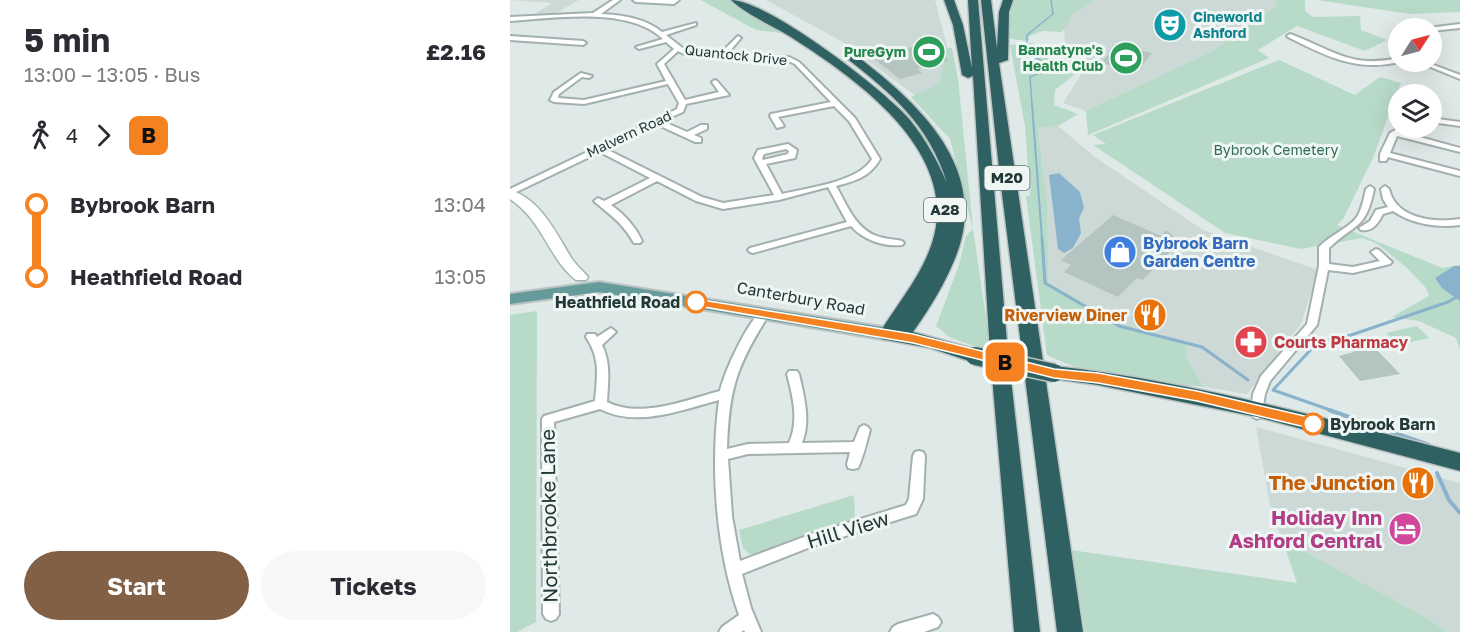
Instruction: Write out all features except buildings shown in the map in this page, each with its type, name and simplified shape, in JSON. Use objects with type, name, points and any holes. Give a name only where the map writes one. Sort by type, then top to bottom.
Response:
[{"type":"highway","name":"A28","points":[[736,0],[822,50],[867,83],[922,146],[935,172],[945,207],[945,225],[929,273],[894,335]]},
{"type":"highway","name":"A28","points":[[754,0],[834,45],[883,80],[913,108],[939,143],[955,177],[959,209],[956,231],[939,281],[917,316],[894,335]]},
{"type":"highway","name":"M20","points":[[950,0],[958,25],[970,90],[980,104]]},
{"type":"highway","name":"M20","points":[[973,0],[999,353],[1027,632]]},
{"type":"highway","name":"M20","points":[[986,0],[1013,225],[1070,632]]},
{"type":"highway","name":"M20","points":[[999,108],[1005,94],[1001,50],[1004,12],[1008,0]]},
{"type":"highway","points":[[917,316],[918,325],[932,342]]},
{"type":"highway","name":"Canterbury Road","points":[[894,335],[932,342],[975,356],[1082,378],[1096,384],[1258,406],[1460,462]]},
{"type":"highway","name":"Canterbury Road","points":[[1258,406],[1460,469]]},
{"type":"main road","points":[[551,292],[581,277],[598,287]]},
{"type":"main road","name":"Canterbury Road","points":[[510,299],[598,287],[894,335]]},
{"type":"street","points":[[593,16],[617,0]]},
{"type":"street","points":[[636,0],[674,3],[676,0]]},
{"type":"street","name":"Quantock Drive","points":[[510,19],[593,16],[640,22],[664,37],[677,49],[789,59],[797,63],[852,120],[876,159],[865,173],[831,185],[778,197],[716,205],[599,148]]},
{"type":"street","points":[[639,47],[691,24]]},
{"type":"street","points":[[1442,28],[1460,26]]},
{"type":"street","points":[[510,38],[581,46],[592,38]]},
{"type":"street","points":[[723,54],[738,38]]},
{"type":"street","points":[[1287,38],[1302,41],[1354,63],[1381,65],[1388,63]]},
{"type":"street","name":"Malvern Road","points":[[510,193],[680,110],[683,103],[660,64],[677,49]]},
{"type":"street","points":[[1442,70],[1460,76]]},
{"type":"street","points":[[589,76],[581,75],[556,93],[554,100],[584,102],[669,82]]},
{"type":"street","points":[[683,103],[724,94],[715,82]]},
{"type":"street","points":[[780,126],[774,116],[836,103]]},
{"type":"street","points":[[657,122],[698,140]]},
{"type":"street","points":[[1442,122],[1460,124]]},
{"type":"street","points":[[688,135],[704,127]]},
{"type":"street","points":[[1392,138],[1383,157],[1460,174]]},
{"type":"street","points":[[1413,138],[1460,150]]},
{"type":"street","points":[[761,163],[778,197]]},
{"type":"street","points":[[637,241],[635,234],[602,202],[658,177]]},
{"type":"street","points":[[831,185],[853,223],[866,237],[899,243]]},
{"type":"street","points":[[1258,406],[1265,378],[1312,325],[1324,266],[1324,247],[1331,239],[1358,224],[1367,209],[1370,189]]},
{"type":"street","points":[[1385,189],[1385,194],[1395,208],[1412,218],[1433,223],[1460,222]]},
{"type":"street","points":[[510,193],[541,219],[567,265],[581,277]]},
{"type":"street","points":[[1364,228],[1374,223],[1379,212],[1395,208]]},
{"type":"street","points":[[753,250],[853,223]]},
{"type":"street","points":[[1324,266],[1353,270],[1387,262],[1376,252]]},
{"type":"street","points":[[727,632],[750,626],[727,537],[722,455],[725,394],[736,363],[765,313]]},
{"type":"street","points":[[612,332],[594,340],[601,347],[603,364],[601,404],[620,414],[641,413],[725,394]]},
{"type":"street","points":[[793,374],[800,408],[801,434],[794,447]]},
{"type":"street","name":"Northbrooke Lane","points":[[551,614],[548,419],[601,404]]},
{"type":"street","points":[[853,464],[864,430]]},
{"type":"street","points":[[722,455],[748,449],[860,447]]},
{"type":"street","name":"Hill View","points":[[734,570],[812,540],[911,510],[916,499],[919,456]]},
{"type":"street","points":[[898,632],[933,622]]},
{"type":"shaded area","points":[[511,0],[579,0],[554,14],[532,16],[552,3]]},
{"type":"shaded area","points":[[766,0],[935,0],[957,85],[917,97],[841,41]]},
{"type":"shaded area","points":[[1095,0],[1277,0],[1276,6],[1212,51],[1086,111],[1063,103],[1082,73],[1057,67],[1054,62],[1065,44],[1064,28],[1073,14]]},
{"type":"shaded area","points":[[1058,126],[1095,157],[1203,230],[1318,270],[1301,324],[1247,394],[1204,387],[1186,357],[1187,342],[1121,324],[1048,282],[1043,166],[1038,128]]},
{"type":"shaded area","points":[[1256,427],[1460,483],[1460,632],[1447,632],[1429,619],[1282,539],[1271,510]]},
{"type":"green space","points":[[701,0],[731,0],[781,33],[756,30]]},
{"type":"green space","points":[[1013,0],[1095,0],[1073,14],[1062,32],[1043,31],[1029,36],[1029,41],[1012,39],[1005,34]]},
{"type":"green space","points":[[1277,0],[1305,0],[1305,11],[1313,17],[1360,16],[1361,30],[1387,40],[1365,51],[1297,26],[1258,50],[1269,58],[1088,135],[1086,111],[1212,51],[1276,6]]},
{"type":"green space","points":[[1317,0],[1460,0],[1460,12],[1410,14]]},
{"type":"green space","points":[[1032,43],[1056,51],[1047,63],[1048,67],[1027,64],[1075,74],[1055,90],[1054,105],[1078,114],[1058,126],[1038,128],[1047,202],[1048,282],[1121,324],[1187,342],[1186,357],[1204,387],[1104,374],[1065,363],[1047,355],[1026,196],[1030,196],[1025,126],[1010,45]]},
{"type":"green space","points":[[947,48],[952,48],[958,79],[973,229],[950,139],[911,97],[939,84]]},
{"type":"green space","name":"Bybrook Cemetery","points":[[1279,60],[1355,95],[1380,77],[1401,83],[1388,84],[1388,109],[1381,106],[1388,110],[1388,117],[1373,158],[1343,219],[1337,225],[1442,268],[1460,265],[1460,349],[1456,338],[1419,321],[1392,317],[1429,296],[1426,288],[1406,267],[1376,243],[1362,238],[1301,249],[1225,233],[1093,145],[1106,144],[1093,135]]},
{"type":"green space","points":[[973,229],[991,352],[951,338],[936,326],[959,265],[966,236]]},
{"type":"green space","points":[[537,311],[536,622],[517,632],[510,632],[510,315]]},
{"type":"green space","points":[[1417,326],[1429,338],[1398,345],[1386,333]]},
{"type":"green space","points":[[854,495],[855,519],[758,554],[749,554],[743,548],[739,530]]},
{"type":"green space","points":[[1282,539],[1429,619],[1447,632],[1085,632],[1071,550],[1297,583]]},
{"type":"water","points":[[1059,173],[1080,192],[1084,208],[1079,218],[1081,233],[1073,248],[1064,253],[1058,249],[1049,175]]},
{"type":"water","points":[[1454,266],[1460,266],[1460,301],[1442,288],[1435,278]]},
{"type":"waterway","points":[[1032,105],[1030,77],[1044,71],[1043,62],[1028,48],[1027,35],[1053,14],[1051,0]]},
{"type":"waterway","points":[[1032,104],[1042,239]]},
{"type":"waterway","points":[[1042,238],[1045,283],[1119,326],[1202,347],[1248,380]]},
{"type":"waterway","points":[[1333,411],[1273,390],[1318,342],[1351,335],[1448,302],[1460,295]]},
{"type":"waterway","points":[[1329,410],[1429,445]]},
{"type":"waterway","points":[[1437,473],[1449,500],[1460,513]]},
{"type":"bus line","name":"B","points":[[696,302],[932,342],[975,356],[1054,373],[1082,378],[1098,378],[1197,396],[1313,424]]},
{"type":"place","name":"Cineworld Ashford","points":[[1170,25]]},
{"type":"place","name":"PureGym","points":[[929,52]]},
{"type":"place","name":"Bannatyne's Health Club","points":[[1126,58]]},
{"type":"place","name":"Bybrook Barn Garden Centre","points":[[1120,252]]},
{"type":"place","name":"Heathfield Road","points":[[696,302]]},
{"type":"place","name":"Riverview Diner","points":[[1150,315]]},
{"type":"place","name":"Courts Pharmacy","points":[[1251,342]]},
{"type":"place","name":"Bybrook Barn","points":[[1313,424]]},
{"type":"place","name":"The Junction","points":[[1418,483]]},
{"type":"place","name":"Holiday Inn Ashford Central","points":[[1405,529]]}]
